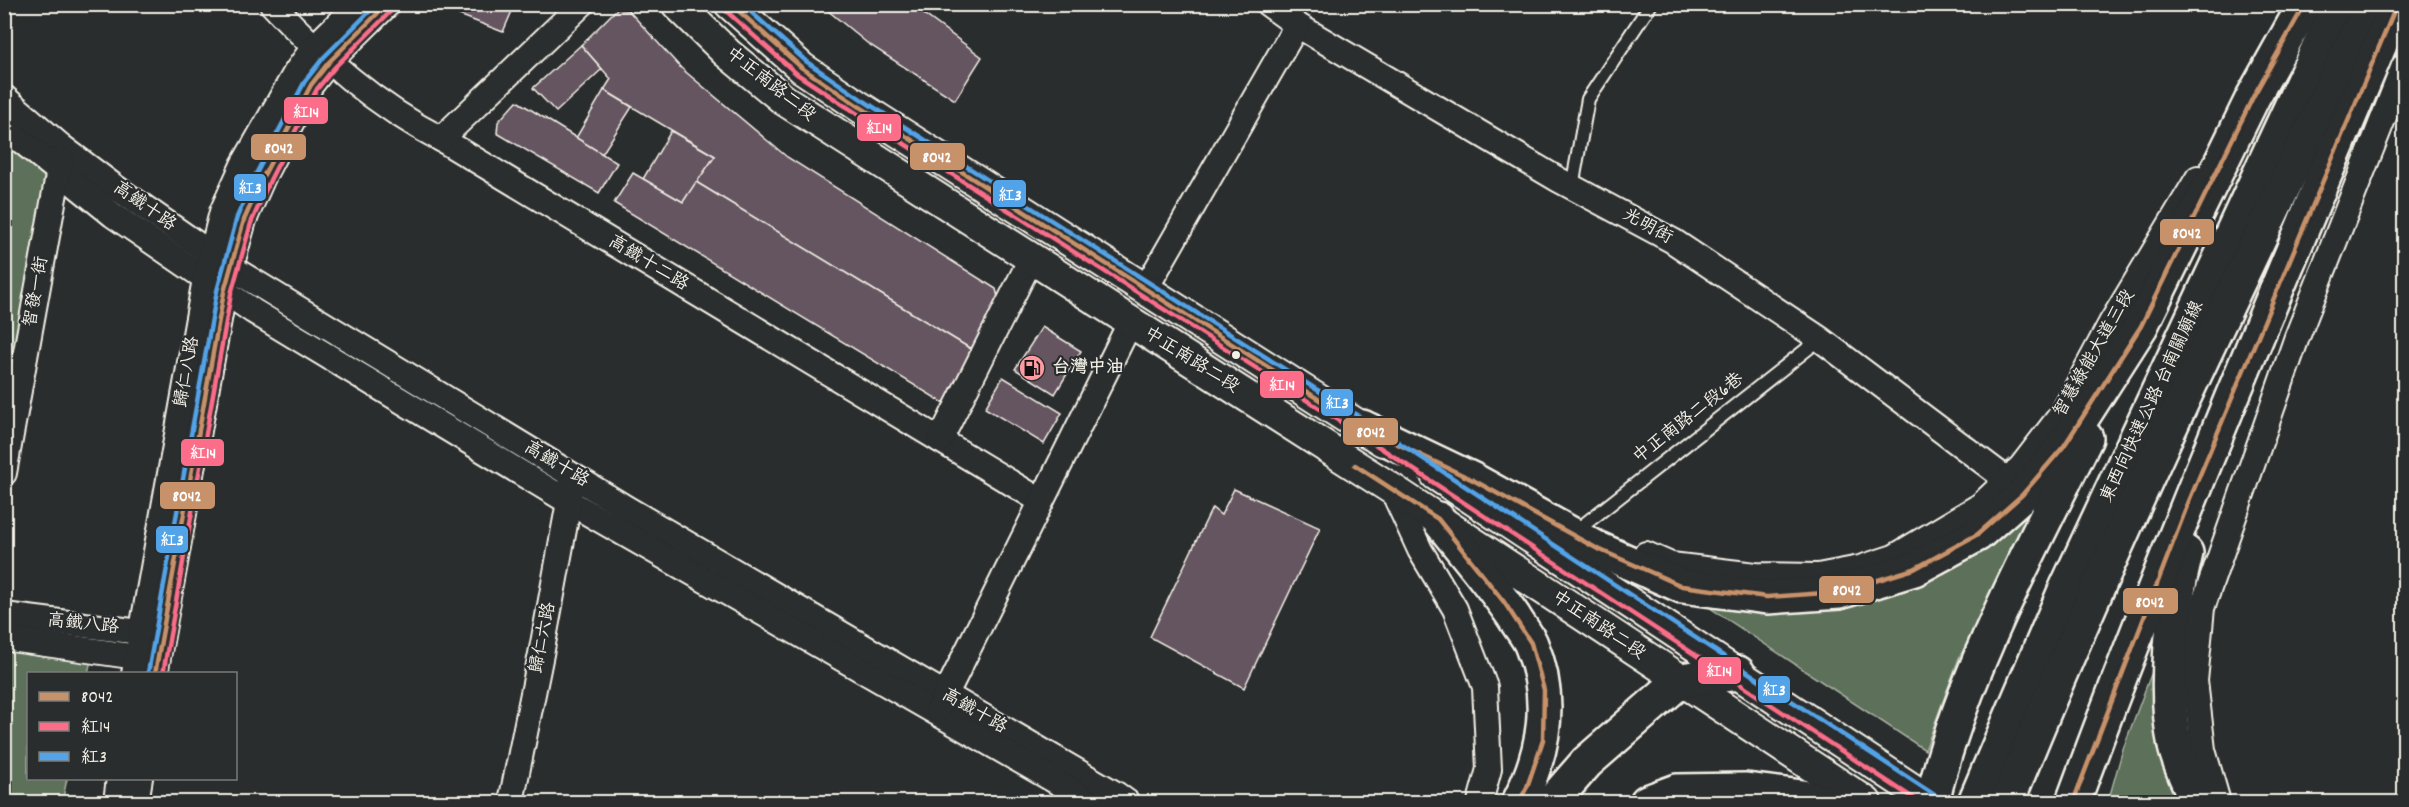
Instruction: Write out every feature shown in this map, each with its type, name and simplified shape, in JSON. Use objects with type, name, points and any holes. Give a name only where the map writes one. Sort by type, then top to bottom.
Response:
[{"type":"highway","points":[[1932,802],[1960,707],[1987,645],[2253,97],[2305,4]]},
{"type":"highway","name":"東西向快速公路 台南關廟線","points":[[1975,802],[2064,593],[2339,4]]},
{"type":"highway","name":"東西向快速公路 台南關廟線","points":[[2007,802],[2097,589],[2264,228],[2371,4]]},
{"type":"highway","points":[[2073,802],[2116,683],[2218,429],[2397,4]]},
{"type":"highway","points":[[1362,427],[1473,480],[1596,549],[1682,586],[1767,597],[1839,592],[1914,569],[1978,534],[2022,495],[2064,446],[2141,326]]},
{"type":"highway","points":[[2197,802],[2175,748],[2169,693],[2176,592],[2218,429]]},
{"type":"highway","points":[[1438,519],[1504,602],[1531,643],[1534,652],[1544,690],[1543,740],[1519,802]]},
{"type":"highway","points":[[1552,802],[1587,762],[1681,680],[1738,673]]},
{"type":"highway","points":[[1647,802],[1677,791],[1746,790],[1823,802]]},
{"type":"street","name":"高鐵十二路","points":[[272,4],[321,55],[364,91],[416,126],[1041,501]]},
{"type":"street","name":"歸仁八路","points":[[215,285],[230,267],[244,220],[264,175],[311,85],[321,55],[358,4]]},
{"type":"street","name":"歸仁八路","points":[[145,666],[215,285],[210,254],[222,212],[243,165],[280,96],[321,55],[388,4]]},
{"type":"street","points":[[441,139],[582,4]]},
{"type":"street","name":"中正南路二段","points":[[677,4],[727,53],[784,100],[1392,489],[1866,802]]},
{"type":"street","name":"中正南路二段","points":[[730,4],[802,68],[860,107],[1362,427],[1932,802]]},
{"type":"street","name":"光明街","points":[[1268,4],[1297,25],[1572,187],[1673,241],[1820,339],[2006,479]]},
{"type":"street","name":"智慧綠能大道三段","points":[[1542,518],[1581,528],[1671,565],[1755,575],[1818,576],[1860,568],[1894,557],[1981,506],[2006,479],[2021,467],[2064,411],[2111,323],[2297,4]]},
{"type":"street","points":[[1146,288],[1297,25]]},
{"type":"street","points":[[2218,802],[2203,750],[2194,681],[2202,608],[2297,338],[2404,66]]},
{"type":"street","name":"高鐵十路","points":[[4,97],[62,147],[115,187],[230,267],[569,473],[941,705],[1089,802]]},
{"type":"street","name":"高鐵十路","points":[[4,127],[113,214],[215,285],[568,502],[941,705],[1116,794],[1127,802]]},
{"type":"street","name":"智發一街","points":[[4,472],[62,147]]},
{"type":"street","points":[[940,440],[1031,259]]},
{"type":"street","points":[[941,705],[1130,322]]},
{"type":"street","name":"歸仁六路","points":[[511,802],[542,649],[568,502],[569,473]]},
{"type":"street","points":[[1392,489],[1420,550],[1455,609],[1485,687],[1488,769],[1480,802]]},
{"type":"street","name":"高鐵八路","points":[[4,615],[151,633]]},
{"type":"street","name":"高鐵八路","points":[[4,638],[145,666]]},
{"type":"street","points":[[116,802],[119,780]]},
{"type":"street","points":[[136,802],[140,780]]},
{"type":"lane","points":[[1572,187],[1587,99],[1651,4]]},
{"type":"lane","name":"中正南路二段6巷","points":[[1581,528],[1820,339]]},
{"type":"green space","points":[[5,141],[53,184],[5,433]]},
{"type":"green space","points":[[2040,505],[1959,658],[1925,750],[1698,600],[1973,555]]},
{"type":"green space","points":[[4,638],[93,652],[88,672],[27,672],[27,780],[67,780],[62,802],[5,802]]},
{"type":"green space","points":[[2159,653],[2157,713],[2166,771],[2178,802],[2108,802],[2123,749]]},
{"type":"building","points":[[451,4],[515,4],[503,32],[449,11]]},
{"type":"building","points":[[820,4],[910,4],[982,57],[955,100],[867,43]]},
{"type":"building","points":[[1007,4],[1022,4],[1017,11]]},
{"type":"building","points":[[617,9],[628,10],[681,68],[787,157],[996,289],[999,301],[971,349],[696,182],[715,156],[604,90],[611,79],[581,45]]},
{"type":"building","points":[[581,45],[602,69],[556,112],[533,88]]},
{"type":"building","points":[[604,90],[632,107],[602,154],[576,138]]},
{"type":"building","points":[[517,101],[617,163],[599,193],[497,133],[498,122]]},
{"type":"building","points":[[671,131],[715,156],[683,202],[643,179]]},
{"type":"building","points":[[633,173],[683,202],[696,182],[971,349],[949,401],[942,402],[614,203]]},
{"type":"building","points":[[1042,327],[1081,351],[1055,394],[1015,369]]},
{"type":"building","points":[[1003,377],[1062,413],[1044,444],[985,408]]},
{"type":"building","points":[[1234,489],[1320,528],[1244,688],[1150,637],[1212,508],[1221,515]]},
{"type":"transit line","name":"紅3","points":[[148,672],[217,291],[237,217],[257,172],[305,81],[324,57],[377,4]]},
{"type":"transit line","name":"8042","points":[[155,672],[224,292],[244,220],[264,175],[311,85],[329,62],[387,4]]},
{"type":"transit line","name":"8042","points":[[731,4],[802,68],[860,107],[1362,427],[1473,480],[1596,548],[1682,586],[1767,597],[1839,592],[1914,569],[1978,534],[2022,495],[2064,446],[2141,326],[2253,97],[2305,4]]},
{"type":"transit line","name":"紅3","points":[[742,4],[807,62],[864,101],[1366,421],[1936,796]]},
{"type":"transit line","name":"8042","points":[[2073,802],[2189,501],[2397,4]]},
{"type":"transit line","name":"紅14","points":[[163,672],[231,294],[251,223],[271,178],[317,89],[335,67],[393,9]]},
{"type":"transit line","name":"紅14","points":[[725,10],[797,74],[1358,433],[1919,802]]},
{"type":"transit line","name":"8042","points":[[1355,465],[1438,519],[1504,602],[1531,643],[1544,690],[1543,740],[1527,787],[1519,802]]},
{"type":"place","name":"台灣中油","points":[[1032,368]]}]
